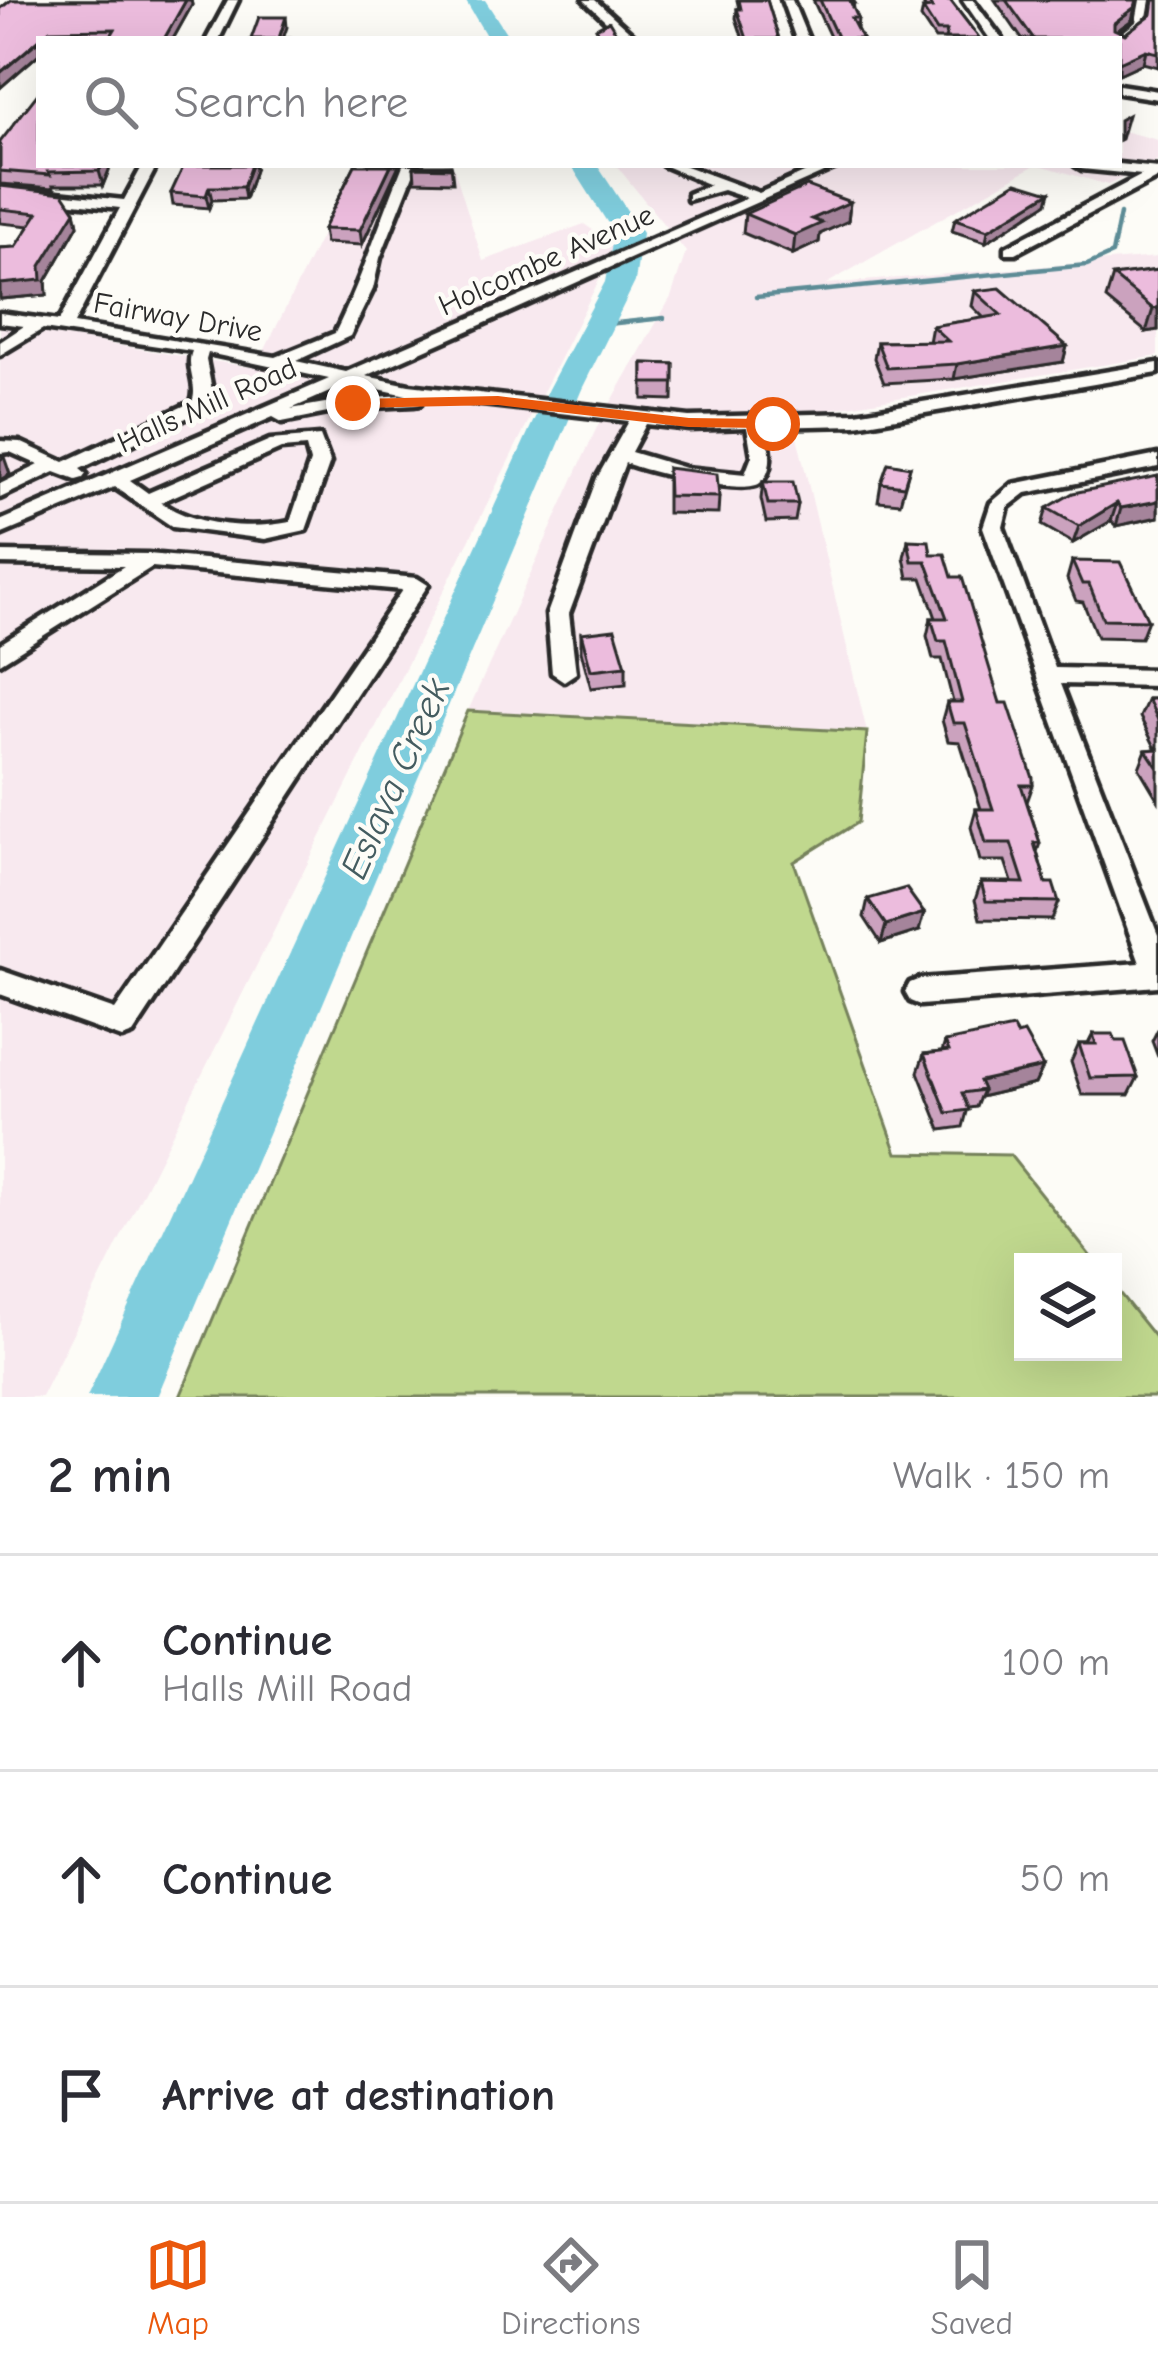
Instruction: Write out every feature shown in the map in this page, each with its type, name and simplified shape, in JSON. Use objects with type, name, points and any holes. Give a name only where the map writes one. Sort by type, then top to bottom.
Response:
[{"type":"street","points":[[215,36],[233,0]]},
{"type":"street","points":[[590,0],[629,36]]},
{"type":"street","points":[[787,0],[801,36]]},
{"type":"street","points":[[968,0],[994,36]]},
{"type":"street","points":[[1122,38],[1141,22],[1145,0]]},
{"type":"street","points":[[1122,89],[1158,95]]},
{"type":"street","points":[[65,325],[148,168]]},
{"type":"street","points":[[278,363],[341,335],[365,289],[409,168]]},
{"type":"street","points":[[678,168],[758,197]]},
{"type":"street","name":"Holcombe Avenue","points":[[346,376],[827,168]]},
{"type":"street","points":[[1115,168],[1158,172]]},
{"type":"street","points":[[1011,250],[1158,172]]},
{"type":"street","points":[[693,197],[723,185]]},
{"type":"street","points":[[0,191],[130,205]]},
{"type":"street","name":"Fairway Drive","points":[[0,318],[202,347],[346,376]]},
{"type":"street","points":[[2,347],[42,322]]},
{"type":"street","points":[[0,494],[199,405],[205,395],[197,360],[202,347]]},
{"type":"street","name":"Halls Mill Road","points":[[0,529],[346,376],[410,390],[640,418],[756,423],[856,418],[1158,368]]},
{"type":"street","points":[[227,429],[353,403],[498,400]]},
{"type":"street","points":[[564,673],[558,614],[620,455],[640,418]]},
{"type":"street","points":[[620,455],[653,469],[692,477],[752,480],[762,456],[756,423]]},
{"type":"street","points":[[0,447],[13,446],[59,467],[107,481],[147,501],[173,521],[265,533],[299,526],[320,462],[313,440],[277,444],[147,501]]},
{"type":"street","points":[[920,992],[1158,974],[993,536],[993,519],[1003,496],[1054,480],[1158,460]]},
{"type":"street","points":[[0,494],[30,515]]},
{"type":"street","points":[[0,558],[148,560],[417,585],[122,1025],[0,982]]},
{"type":"street","points":[[0,655],[148,560]]},
{"type":"street","points":[[1047,676],[1158,678]]},
{"type":"shaded area","points":[[1122,131],[1158,140],[1158,161],[1108,185],[1050,168],[1122,168]]},
{"type":"shaded area","points":[[355,168],[454,168],[483,261],[584,224],[616,246],[41,1397],[0,1397],[0,326],[256,368]]},
{"type":"shaded area","points":[[618,168],[1030,168],[826,284],[1158,257],[1158,356],[792,415],[867,732],[468,711],[597,427],[671,297],[686,252]]},
{"type":"green space","points":[[468,711],[867,732],[858,822],[794,862],[897,1153],[1010,1155],[1088,1253],[1014,1253],[1014,1361],[1122,1361],[1122,1296],[1158,1341],[1158,1397],[180,1397]]},
{"type":"building","points":[[11,0],[186,0],[166,36],[111,36],[115,29],[50,30],[36,36],[36,42],[0,73],[0,9]]},
{"type":"building","points":[[739,0],[767,0],[778,36],[746,36],[737,9],[741,9]]},
{"type":"building","points":[[820,0],[855,3],[851,3],[858,18],[851,18],[860,36],[837,36]]},
{"type":"building","points":[[927,0],[950,0],[978,36],[946,36],[947,31],[937,31],[923,9],[932,8]]},
{"type":"building","points":[[1006,0],[1137,0],[1114,23],[1114,29],[1125,34],[1152,14],[1154,0],[1158,0],[1158,53],[1146,50],[1122,61],[1122,36],[1032,36]]},
{"type":"building","points":[[259,17],[286,17],[280,36],[252,36]]},
{"type":"building","points":[[609,21],[618,36],[600,36],[596,28]]},
{"type":"building","points":[[36,96],[36,168],[100,168],[48,172],[50,175],[0,171],[0,142]]},
{"type":"building","points":[[183,168],[250,168],[243,187],[209,187],[206,196],[171,193]]},
{"type":"building","points":[[354,168],[390,168],[360,230],[323,229]]},
{"type":"building","points":[[1017,182],[1050,192],[988,230],[955,219]]},
{"type":"building","points":[[0,186],[63,193],[75,211],[41,266],[42,280],[0,284],[0,248],[16,247],[38,213],[0,209]]},
{"type":"building","points":[[807,186],[850,202],[812,219],[822,223],[795,235],[745,214]]},
{"type":"building","points":[[1158,270],[1158,308],[1153,309],[1113,276]]},
{"type":"building","points":[[1000,288],[1067,346],[957,364],[887,368],[877,342],[948,341],[932,326],[1001,315],[975,291]]},
{"type":"building","points":[[643,363],[674,364],[674,383],[643,383]]},
{"type":"building","points":[[888,463],[910,467],[904,486],[881,483]]},
{"type":"building","points":[[667,468],[717,474],[719,497],[668,496]]},
{"type":"building","points":[[1158,476],[1158,501],[1121,508],[1117,503],[1079,526],[1047,508],[1073,493]]},
{"type":"building","points":[[763,482],[793,482],[798,504],[768,504]]},
{"type":"building","points":[[908,540],[929,541],[931,554],[945,554],[952,577],[962,577],[1000,703],[1008,703],[1033,778],[1033,785],[1021,785],[1040,843],[1034,843],[1046,883],[1053,883],[1059,902],[986,901],[981,882],[1024,883],[1011,843],[986,843],[976,809],[993,809],[965,723],[953,723],[947,702],[962,702],[946,641],[938,641],[931,618],[947,618],[926,561],[912,561]]},
{"type":"building","points":[[1072,561],[1120,562],[1148,620],[1103,619],[1089,584],[1082,584]]},
{"type":"building","points":[[615,629],[626,666],[591,670],[581,633]]},
{"type":"building","points":[[1148,699],[1158,699],[1158,720]]},
{"type":"building","points":[[1158,749],[1158,768],[1146,750]]},
{"type":"building","points":[[906,888],[924,913],[886,925],[868,899]]},
{"type":"building","points":[[1013,1028],[1017,1035],[1024,1033],[1043,1067],[979,1081],[983,1090],[962,1093],[969,1110],[947,1113],[924,1054],[949,1051],[945,1042]]},
{"type":"building","points":[[1093,1034],[1113,1034],[1116,1041],[1125,1041],[1138,1077],[1090,1078],[1079,1044],[1096,1044]]},
{"type":"waterway","name":"Eslava Creek","points":[[475,0],[497,36]]},
{"type":"waterway","name":"Eslava Creek","points":[[122,1397],[565,389],[620,282],[628,233],[586,168]]},
{"type":"waterway","points":[[756,297],[1087,265],[1112,254],[1120,214]]},
{"type":"waterway","points":[[598,325],[664,318]]},
{"type":"route","points":[[353,403],[498,400],[689,423],[773,424]]}]
